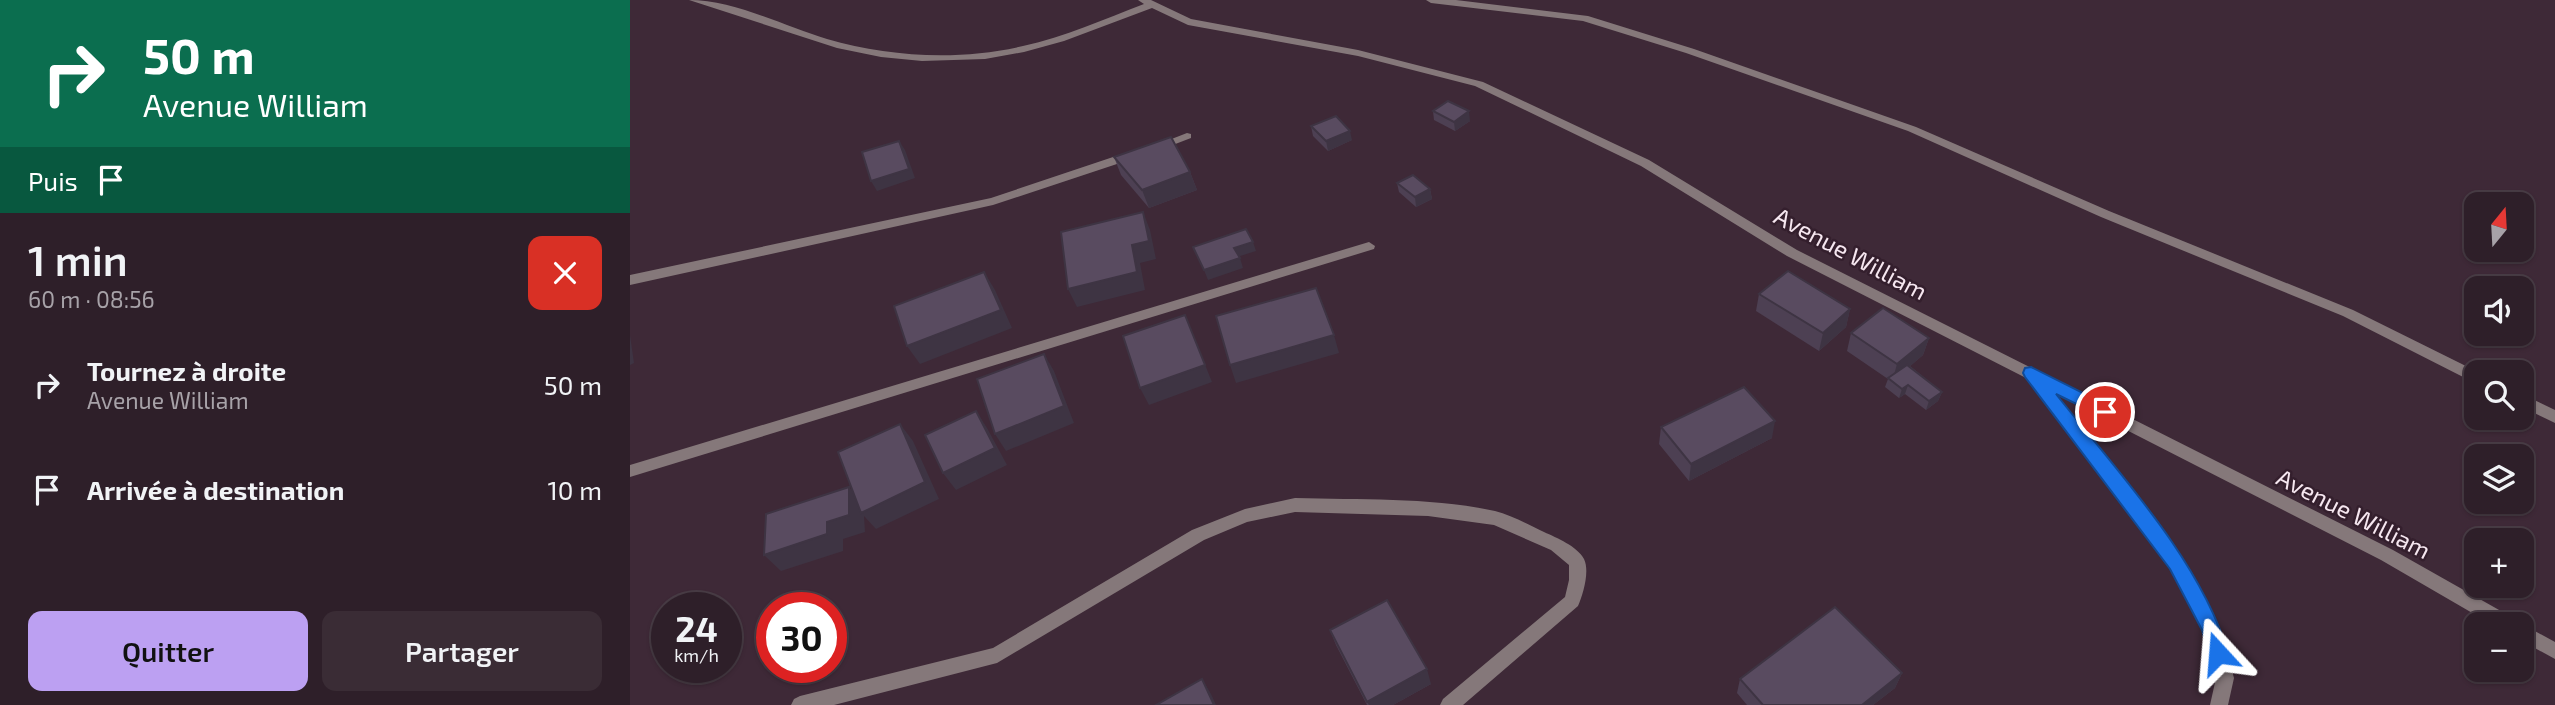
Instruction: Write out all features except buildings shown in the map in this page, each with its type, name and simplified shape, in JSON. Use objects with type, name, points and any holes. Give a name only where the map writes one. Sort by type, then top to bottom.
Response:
[{"type":"street","points":[[694,0],[841,46],[896,56],[948,57],[1005,52],[1067,36],[1147,2]]},
{"type":"street","points":[[1431,0],[1584,19],[1690,51],[1912,129],[2105,215],[2348,313],[2464,371]]},
{"type":"street","name":"Avenue William","points":[[1147,2],[1188,22],[1358,53],[1479,84],[1645,163],[1792,253],[2386,555],[2487,612]]},
{"type":"street","points":[[630,280],[993,201],[1188,136]]},
{"type":"street","points":[[630,471],[1369,246]]},
{"type":"street","points":[[2031,373],[2177,563],[2211,628],[2225,678],[2219,705]]},
{"type":"street","points":[[2534,406],[2555,417]]},
{"type":"street","points":[[800,705],[996,655],[1198,535],[1245,516],[1295,505],[1428,509],[1496,518],[1557,545],[1577,562],[1577,580],[1572,601],[1449,705]]},
{"type":"street","points":[[2534,639],[2555,651]]},
{"type":"route","points":[[2105,412],[2031,373],[2177,563],[2211,628],[2218,653]]}]
